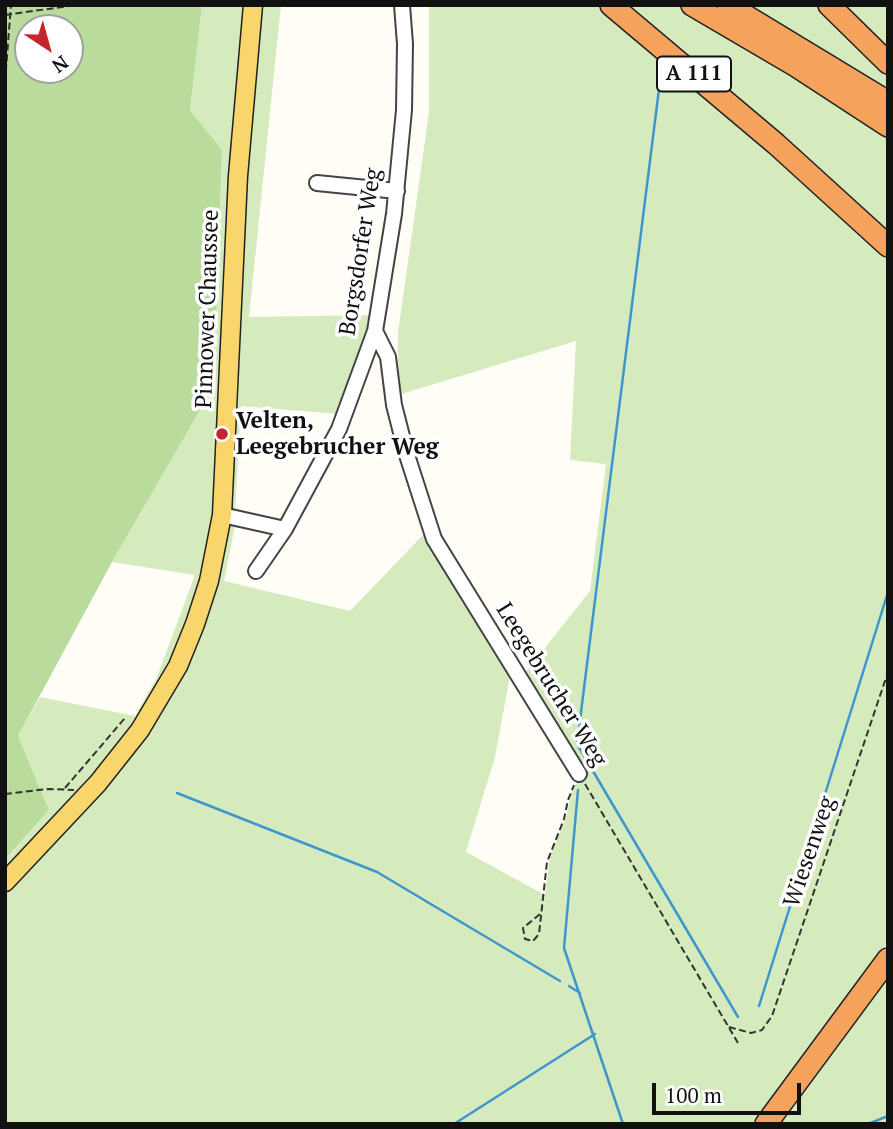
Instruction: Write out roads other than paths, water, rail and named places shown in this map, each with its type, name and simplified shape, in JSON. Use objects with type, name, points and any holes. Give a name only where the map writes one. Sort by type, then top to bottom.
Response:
[{"type":"highway","name":"A 111","points":[[611,5],[776,144],[888,246]]},
{"type":"highway","points":[[692,5],[796,66],[888,125]]},
{"type":"highway","points":[[728,5],[888,102]]},
{"type":"highway","points":[[829,5],[888,63]]},
{"type":"highway","points":[[766,1124],[888,959]]},
{"type":"main road","name":"Pinnower Chaussee","points":[[5,882],[113,765],[157,704],[186,647],[214,563],[222,515],[238,176],[253,5]]},
{"type":"street","name":"Borgsdorfer Weg","points":[[256,571],[285,529],[339,429],[375,331],[397,191],[404,110],[405,44],[402,5]]},
{"type":"street","points":[[317,183],[397,191]]},
{"type":"street","name":"Leegebrucher Weg","points":[[375,331],[388,357],[394,405],[406,453],[434,539],[579,774]]},
{"type":"street","points":[[222,515],[285,529]]},
{"type":"waterway","points":[[660,81],[577,744],[738,1017]]},
{"type":"waterway","points":[[759,1006],[888,592]]},
{"type":"waterway","points":[[578,790],[564,948],[623,1124]]},
{"type":"waterway","points":[[177,793],[377,872],[560,981]]},
{"type":"waterway","points":[[569,986],[580,993]]},
{"type":"waterway","points":[[454,1124],[595,1034]]},
{"type":"waterway","points":[[868,1124],[888,1116]]},
{"type":"place","name":"Velten, Leegebrucher Weg","points":[[222,434]]}]
